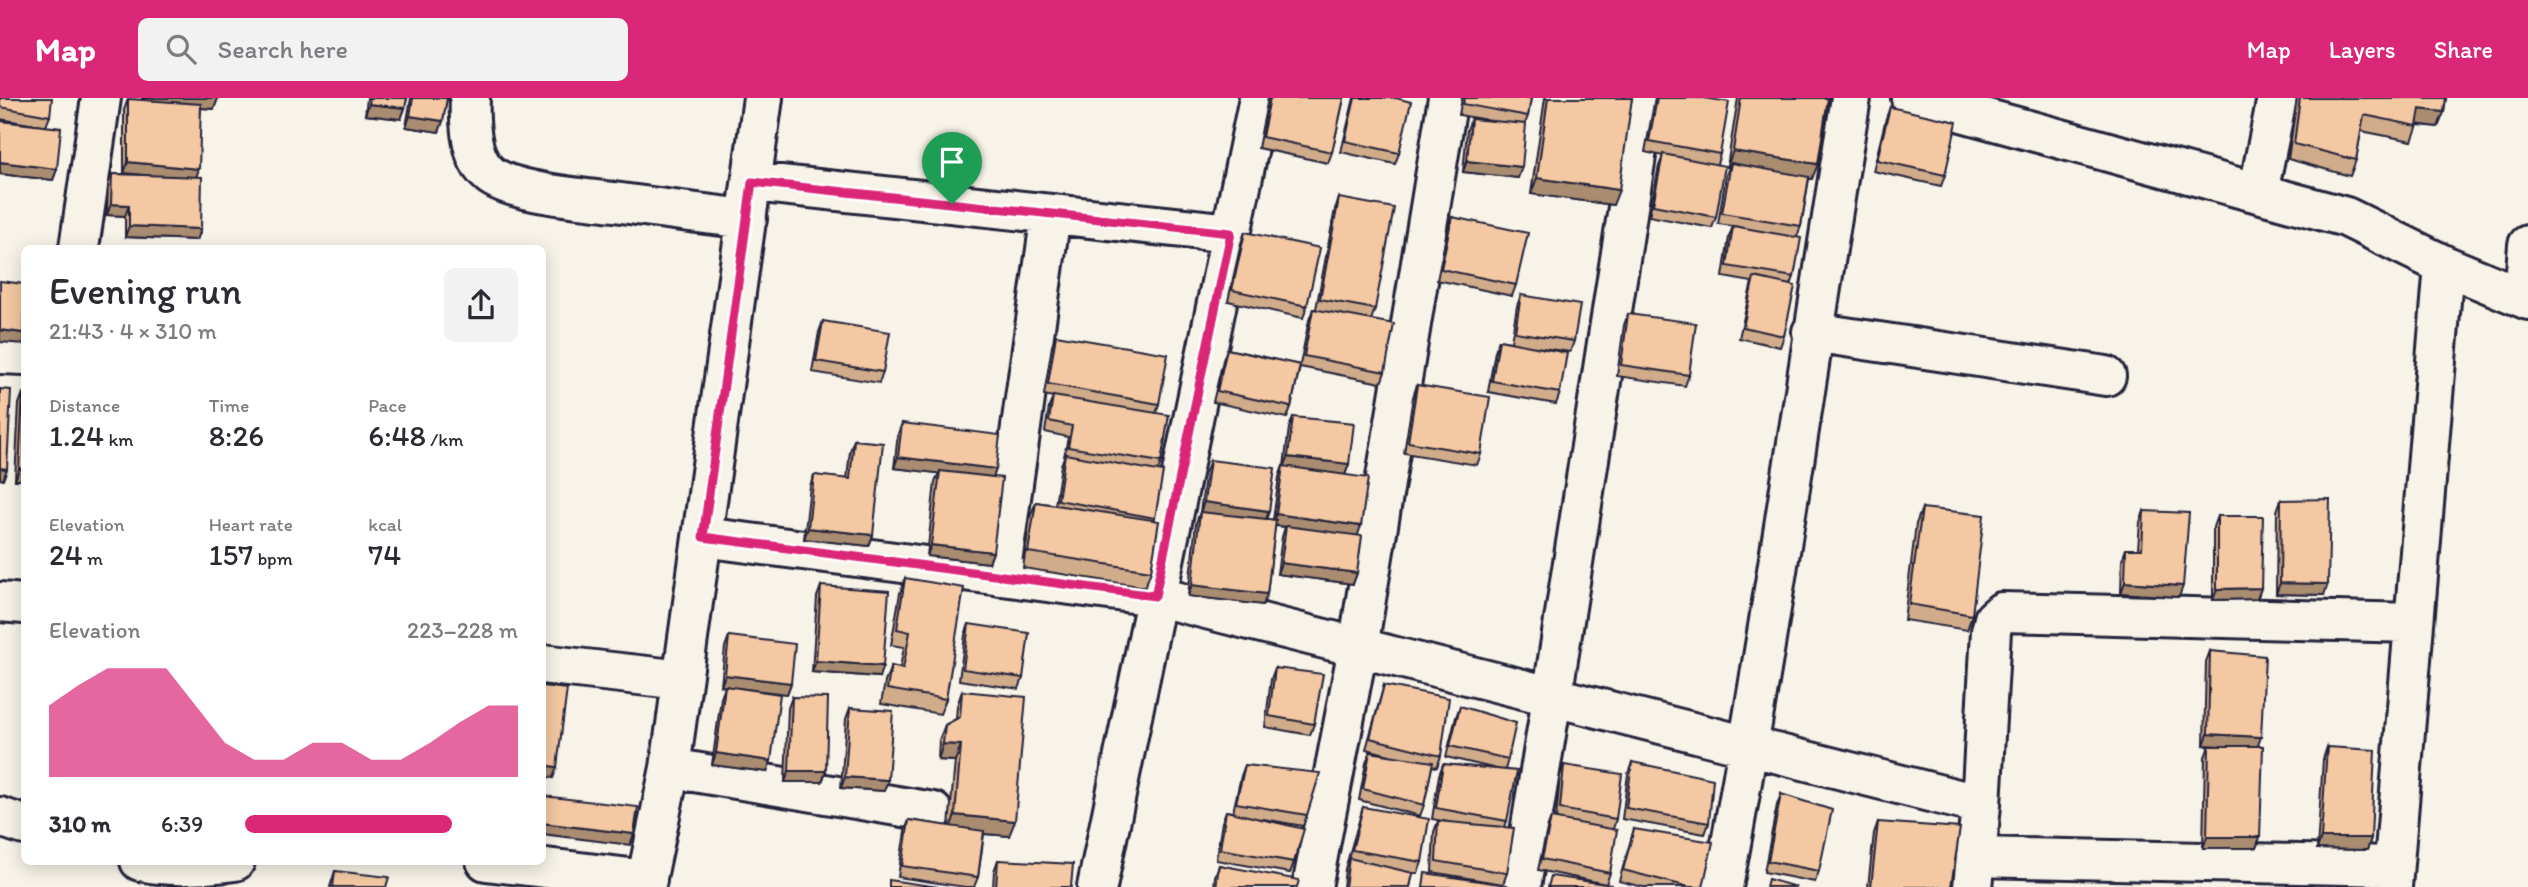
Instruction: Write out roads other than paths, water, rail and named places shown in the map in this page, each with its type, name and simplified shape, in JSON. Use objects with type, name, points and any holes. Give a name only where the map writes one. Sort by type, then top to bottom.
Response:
[{"type":"street","points":[[79,245],[101,98]]},
{"type":"street","points":[[470,98],[469,115],[476,155],[487,173],[503,183],[552,194],[747,219]]},
{"type":"street","points":[[514,865],[646,884],[670,768],[762,98]]},
{"type":"street","points":[[1097,887],[1259,98]]},
{"type":"street","points":[[1312,887],[1358,648],[1448,98]]},
{"type":"street","points":[[1521,887],[1644,98]]},
{"type":"street","points":[[1723,887],[1749,748],[1812,332],[1852,98]]},
{"type":"street","points":[[1911,98],[2346,217],[2444,265],[2526,299],[2528,246]]},
{"type":"street","points":[[2258,193],[2277,98]]},
{"type":"street","points":[[752,182],[1231,233]]},
{"type":"street","points":[[1000,576],[1051,214]]},
{"type":"street","points":[[2413,623],[2002,612],[1994,618],[1991,631],[1975,872],[2392,877],[2444,265]]},
{"type":"street","points":[[1812,332],[2106,376]]},
{"type":"street","points":[[0,354],[21,355]]},
{"type":"street","points":[[703,537],[1155,596],[1981,805]]},
{"type":"street","points":[[0,601],[21,604]]},
{"type":"street","points":[[546,664],[682,680]]},
{"type":"street","points":[[670,768],[933,812]]},
{"type":"street","points":[[0,817],[21,824]]},
{"type":"street","points":[[177,865],[223,870]]}]
